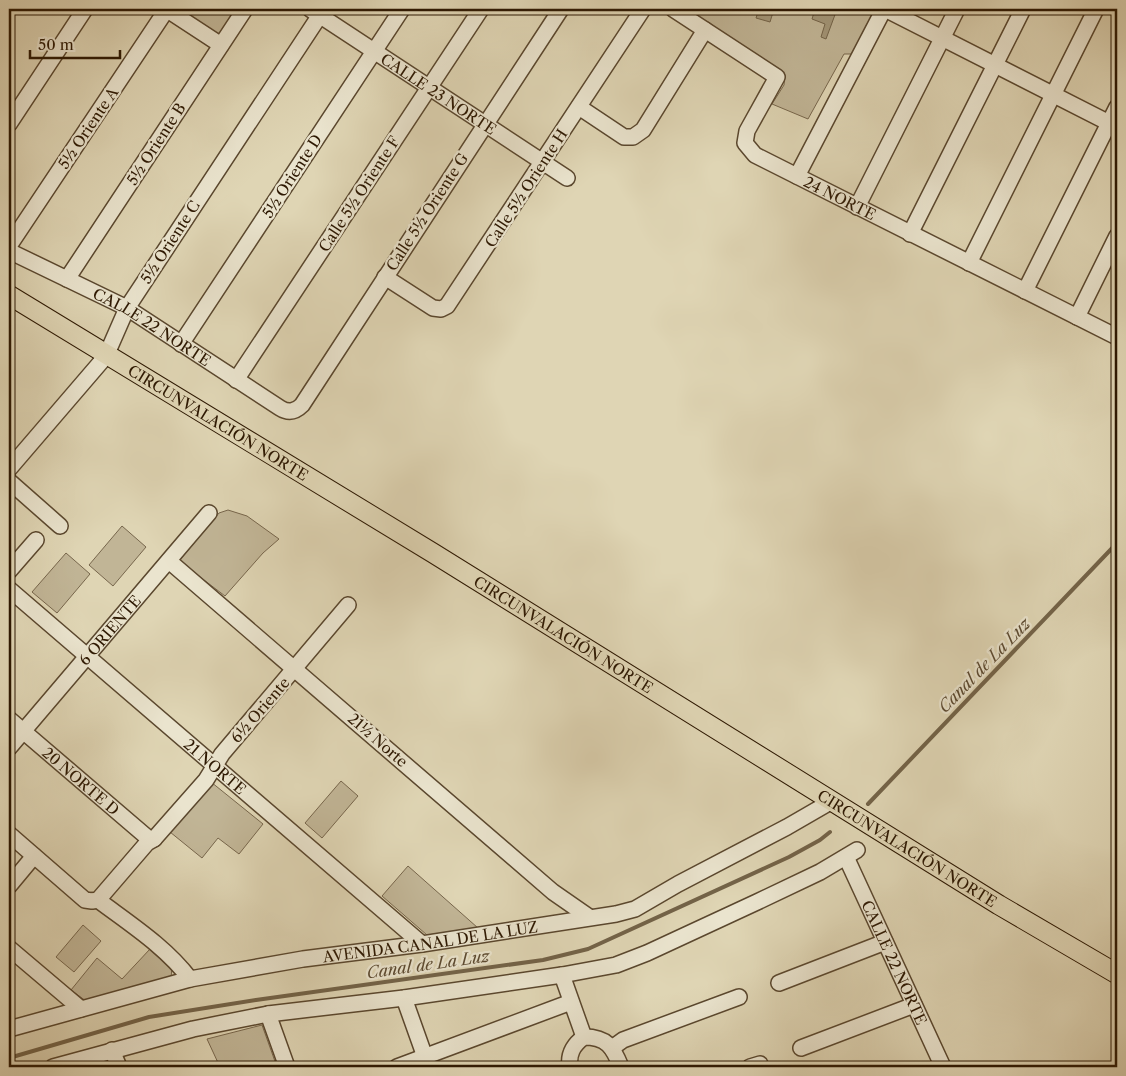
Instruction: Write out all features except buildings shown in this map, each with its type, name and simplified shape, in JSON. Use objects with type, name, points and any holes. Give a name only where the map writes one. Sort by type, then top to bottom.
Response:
[{"type":"main road","name":"CIRCUNVALACIÓN NORTE","points":[[9,296],[433,553],[999,905],[1117,974]]},
{"type":"street","points":[[9,124],[84,9]]},
{"type":"street","points":[[167,9],[221,45]]},
{"type":"street","name":"5½ Oriente A","points":[[9,246],[167,9]]},
{"type":"street","name":"5½ Oriente B","points":[[67,279],[244,9]]},
{"type":"street","name":"5½ Oriente D","points":[[181,344],[402,9]]},
{"type":"street","name":"Calle 5½ Oriente F","points":[[236,380],[481,9]]},
{"type":"street","name":"Calle 5½ Oriente G","points":[[290,412],[302,405],[561,9]]},
{"type":"street","name":"Calle 5½ Oriente H","points":[[385,277],[433,308],[441,309],[447,306],[643,9]]},
{"type":"street","name":"24 NORTE","points":[[673,9],[777,77],[747,131],[745,143],[755,156],[1117,337]]},
{"type":"street","points":[[796,176],[885,9],[1113,125]]},
{"type":"street","points":[[857,207],[958,9]]},
{"type":"street","points":[[910,234],[1023,9]]},
{"type":"street","points":[[969,263],[1096,9]]},
{"type":"street","name":"CALLE 23 NORTE","points":[[318,11],[374,51],[567,178]]},
{"type":"street","name":"5½ Oriente C","points":[[9,469],[106,356],[127,308],[318,11]]},
{"type":"street","points":[[579,107],[624,137],[637,135],[643,130],[705,30]]},
{"type":"street","points":[[1025,291],[1113,125],[1117,107]]},
{"type":"street","points":[[1077,317],[1117,236]]},
{"type":"street","name":"CALLE 22 NORTE","points":[[9,251],[127,308],[236,380],[280,408],[290,412]]},
{"type":"street","points":[[9,481],[60,526]]},
{"type":"street","name":"6 ORIENTE","points":[[9,748],[210,513]]},
{"type":"street","points":[[9,571],[36,540]]},
{"type":"street","name":"21½ Norte","points":[[169,561],[553,892],[589,917]]},
{"type":"street","name":"21 NORTE","points":[[9,589],[422,944]]},
{"type":"street","name":"6½ Oriente","points":[[95,900],[147,843],[154,839],[206,780],[222,754],[348,605]]},
{"type":"street","name":"20 NORTE D","points":[[9,719],[148,838],[154,839]]},
{"type":"street","name":"AVENIDA CANAL DE LA LUZ","points":[[9,1029],[190,979],[302,959],[422,944],[616,914],[635,909],[678,884],[788,828],[832,801]]},
{"type":"street","points":[[9,834],[85,900],[95,900],[155,943],[181,967],[190,979]]},
{"type":"street","name":"CALLE 22 NORTE","points":[[562,975],[598,969],[632,960],[783,890],[852,854],[885,942],[943,1067]]},
{"type":"street","points":[[9,886],[34,856]]},
{"type":"street","points":[[779,983],[885,942]]},
{"type":"street","points":[[9,948],[80,1009]]},
{"type":"street","points":[[53,1067],[193,1030],[268,1014],[404,998],[562,975],[584,1036]]},
{"type":"street","points":[[404,998],[425,1057]]},
{"type":"street","points":[[612,1048],[623,1040],[739,998]]},
{"type":"street","points":[[397,1067],[571,1002]]},
{"type":"street","points":[[800,1048],[914,1005]]},
{"type":"street","points":[[268,1014],[285,1067]]},
{"type":"street","points":[[584,1036],[599,1039],[612,1048],[621,1067]]},
{"type":"street","points":[[570,1067],[571,1052],[578,1041],[584,1036]]},
{"type":"street","points":[[112,1050],[119,1067]]},
{"type":"shaded area","points":[[179,9],[236,9],[219,35]]},
{"type":"shaded area","points":[[687,9],[875,9],[852,54],[844,54],[808,119],[772,104],[784,85],[785,75]]},
{"type":"shaded area","points":[[759,9],[774,9],[770,22],[756,18]]},
{"type":"shaded area","points":[[815,9],[827,9],[836,12],[826,39],[821,37],[825,24],[812,19]]},
{"type":"shaded area","points":[[228,510],[247,516],[279,539],[263,553],[225,596],[179,561],[219,513]]},
{"type":"shaded area","points":[[122,526],[146,547],[113,586],[89,565]]},
{"type":"shaded area","points":[[66,553],[90,574],[57,613],[32,592]]},
{"type":"shaded area","points":[[341,781],[358,796],[322,838],[305,823]]},
{"type":"shaded area","points":[[211,782],[263,824],[239,854],[218,838],[202,858],[170,832]]},
{"type":"shaded area","points":[[408,866],[478,928],[427,935],[382,896]]},
{"type":"shaded area","points":[[83,925],[101,941],[74,972],[56,957]]},
{"type":"shaded area","points":[[150,949],[172,967],[171,978],[86,1001],[71,990],[97,958],[122,979]]},
{"type":"shaded area","points":[[262,1025],[277,1067],[220,1067],[207,1039]]},
{"type":"waterway","name":"Canal de La Luz","points":[[868,804],[1117,543]]},
{"type":"waterway","name":"Canal de La Luz","points":[[9,1058],[149,1017],[256,1000],[543,960],[588,949],[789,857],[820,840],[830,832]]}]
